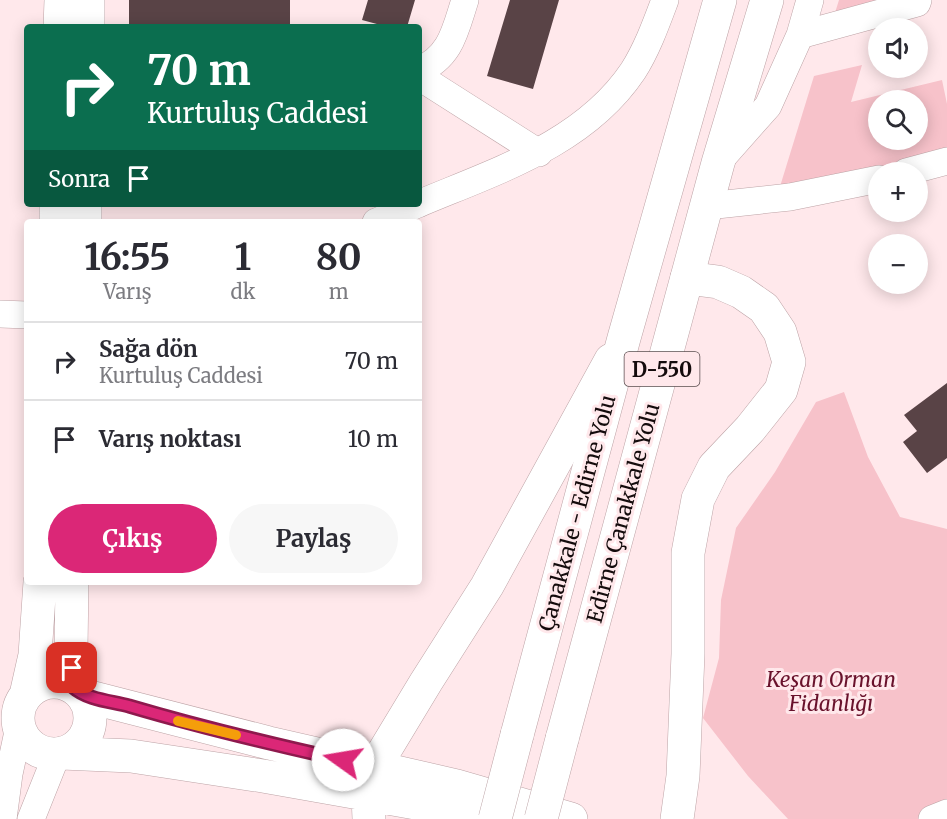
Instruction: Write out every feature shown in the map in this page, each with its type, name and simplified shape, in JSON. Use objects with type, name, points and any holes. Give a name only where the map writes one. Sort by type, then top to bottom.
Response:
[{"type":"main road","points":[[60,24],[61,0]]},
{"type":"main road","points":[[88,0],[88,24]]},
{"type":"main road","name":"Çanakkale - Edirne Yolu","points":[[494,819],[624,338],[720,0]]},
{"type":"main road","name":"Edirne Çanakkale Yolu","points":[[541,819],[718,163],[767,0]]},
{"type":"main road","points":[[677,819],[683,776],[688,553],[698,499],[714,467],[750,429],[781,390],[789,362],[780,332],[764,308],[741,292],[718,282],[687,278]]},
{"type":"main road","points":[[370,794],[426,682],[487,586],[624,338]]},
{"type":"main road","points":[[40,585],[35,655],[26,695],[18,713],[21,734],[39,751],[131,756],[370,794],[494,819]]},
{"type":"main road","points":[[59,753],[74,748],[83,740],[88,729],[89,712],[78,691],[71,650],[72,585]]},
{"type":"main road","points":[[26,695],[43,684],[63,683],[78,691],[182,722],[370,794],[457,786],[571,819]]},
{"type":"street","points":[[422,69],[432,65],[446,52],[465,0]]},
{"type":"street","points":[[422,202],[539,153],[562,139],[595,113],[618,91],[633,70],[648,42],[665,0]]},
{"type":"street","points":[[718,163],[768,106],[800,35],[810,0]]},
{"type":"street","points":[[800,35],[917,3],[918,0]]},
{"type":"street","points":[[422,79],[539,153]]},
{"type":"street","points":[[928,166],[947,161]]},
{"type":"street","points":[[707,206],[790,197],[868,181]]},
{"type":"street","points":[[383,219],[411,207]]},
{"type":"street","points":[[0,314],[24,315]]},
{"type":"street","points":[[3,819],[4,775],[20,727]]},
{"type":"street","points":[[31,819],[59,753]]},
{"type":"street","points":[[932,819],[947,813]]},
{"type":"green space","points":[[839,0],[885,0],[834,16]]},
{"type":"green space","points":[[862,65],[851,102],[868,98],[868,150],[928,150],[928,90],[901,90],[942,80],[947,104],[947,149],[897,162],[868,162],[868,170],[778,193],[814,76]]},
{"type":"green space","name":"Keşan Orman Fidanlığı","points":[[844,392],[868,457],[900,517],[947,529],[947,819],[788,819],[748,776],[703,718],[719,658],[721,600],[736,528],[775,472],[816,402]]},
{"type":"building","points":[[129,0],[290,0],[290,24],[129,24]]},
{"type":"building","points":[[368,0],[415,0],[408,24],[377,24],[362,20]]},
{"type":"building","points":[[510,0],[559,0],[533,89],[487,76]]},
{"type":"building","points":[[947,383],[947,458],[927,473],[903,442],[917,431],[904,415]]},
{"type":"slow traffic","points":[[178,721],[236,735]]},
{"type":"route","points":[[72,668],[73,687],[82,695],[182,722],[343,760]]}]
